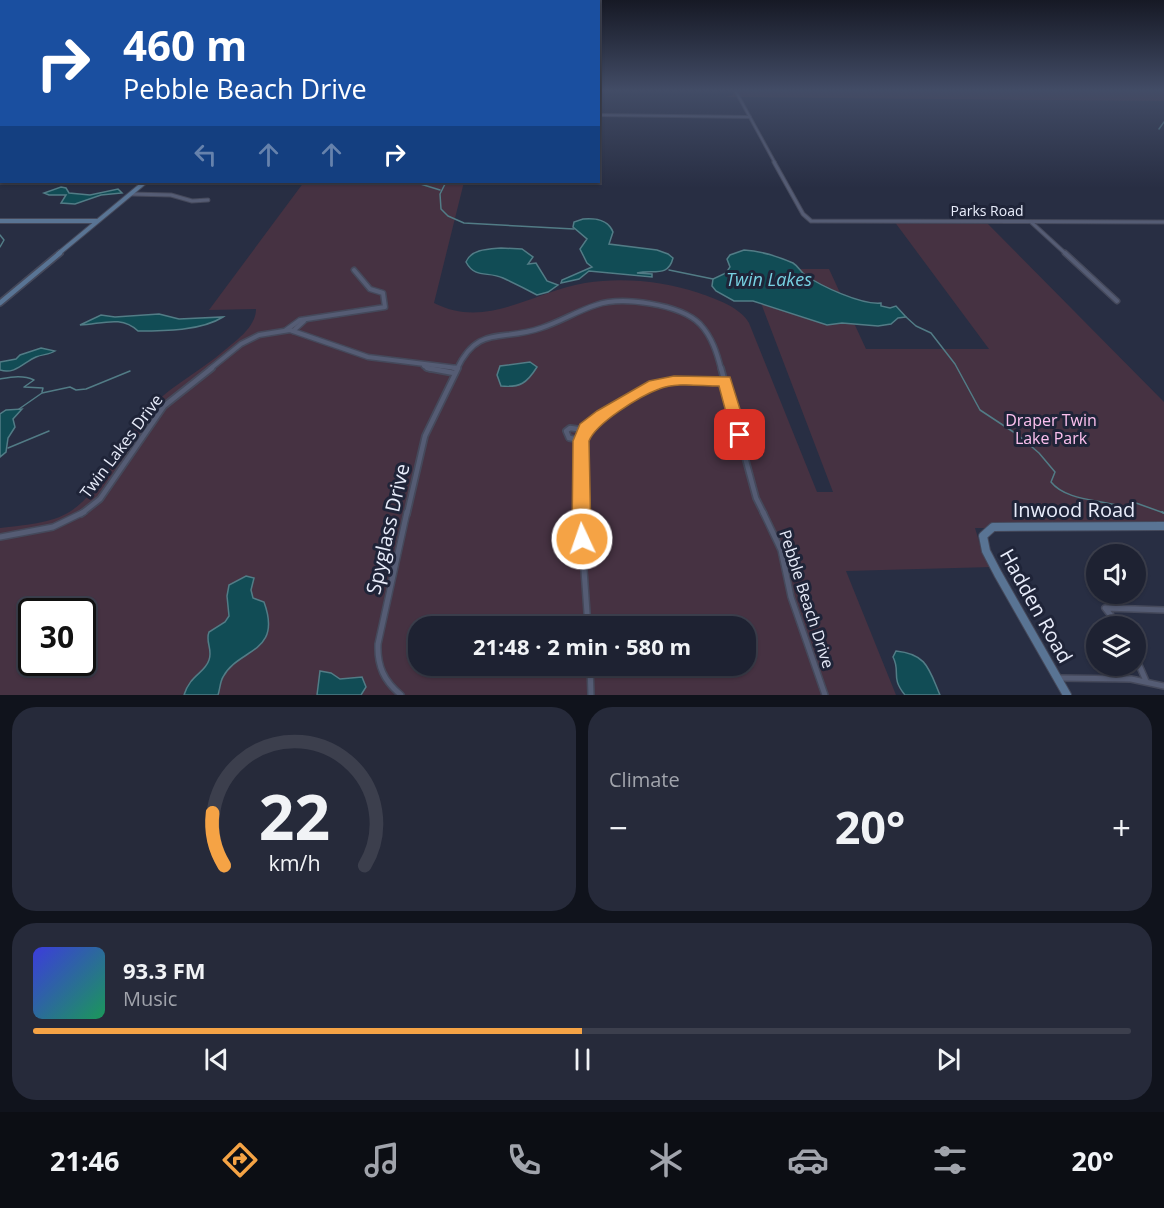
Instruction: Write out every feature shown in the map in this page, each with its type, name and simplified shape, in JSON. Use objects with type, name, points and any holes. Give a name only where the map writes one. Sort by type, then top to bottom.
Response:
[{"type":"street","name":"Parks Road","points":[[753,122],[803,214],[811,221],[1164,222]]},
{"type":"street","points":[[0,303],[144,183]]},
{"type":"street","points":[[130,194],[171,195],[192,201],[207,200]]},
{"type":"street","points":[[0,221],[98,221]]},
{"type":"street","points":[[1031,222],[1117,301]]},
{"type":"street","points":[[286,330],[297,321],[386,306],[382,292],[370,289],[354,270]]},
{"type":"street","name":"Pebble Beach Drive","points":[[455,370],[465,352],[480,340],[540,329],[597,304],[642,302],[675,310],[700,324],[715,346],[756,498],[781,550],[794,605],[825,695]]},
{"type":"street","points":[[293,331],[304,320]]},
{"type":"street","name":"Twin Lakes Drive","points":[[0,537],[47,530],[87,509],[100,499],[153,420],[173,398],[248,340],[264,333],[293,331],[359,355],[421,364],[432,370],[455,370]]},
{"type":"street","name":"Spyglass Drive","points":[[401,695],[387,684],[381,673],[377,655],[379,635],[425,436],[455,370]]},
{"type":"street","points":[[587,616],[580,521],[581,440],[585,430],[602,415],[654,385],[674,381],[725,381]]},
{"type":"street","points":[[581,440],[569,438],[565,432],[570,428],[585,430]]},
{"type":"street","name":"Inwood Road","points":[[986,532],[993,527],[1011,526],[1164,526]]},
{"type":"street","name":"Hadden Road","points":[[986,532],[983,536],[986,551],[1067,695]]},
{"type":"street","points":[[1111,616],[1105,608],[1164,610]]},
{"type":"street","points":[[590,676],[591,695]]},
{"type":"street","points":[[1144,676],[1146,681]]},
{"type":"street","points":[[1057,678],[1113,678],[1146,681],[1164,686]]},
{"type":"green space","name":"Draper Twin Lake Park","points":[[303,183],[464,183],[434,303],[454,310],[492,311],[566,287],[599,281],[628,280],[685,289],[727,304],[740,312],[749,323],[817,492],[833,492],[748,269],[829,269],[866,349],[989,349],[894,221],[986,222],[1164,402],[1164,530],[975,528],[981,548],[992,567],[846,571],[896,695],[0,695],[0,528],[55,519],[82,502],[102,479],[136,426],[153,405],[238,339],[255,316],[256,309],[209,310]]},
{"type":"water","points":[[61,187],[66,188],[69,193],[90,195],[118,189],[122,193],[101,195],[75,204],[61,203],[66,195],[44,193]]},
{"type":"water","points":[[596,219],[608,224],[613,232],[609,244],[657,250],[673,258],[671,264],[659,272],[637,273],[652,274],[652,277],[589,271],[579,279],[561,283],[562,280],[592,267],[587,263],[580,249],[587,239],[573,227],[574,222]]},
{"type":"water","points":[[501,248],[522,249],[533,257],[528,264],[536,263],[547,281],[558,285],[548,292],[537,295],[503,278],[473,271],[466,262],[476,252]]},
{"type":"water","name":"Twin Lakes","points":[[744,250],[764,253],[788,261],[795,264],[805,275],[831,289],[852,298],[881,303],[881,306],[890,308],[896,306],[906,317],[898,318],[891,324],[878,326],[842,323],[827,325],[753,301],[734,301],[716,291],[712,286],[713,279],[726,273],[730,267],[727,259],[730,255]]},
{"type":"water","points":[[159,314],[179,319],[223,317],[193,328],[171,330],[138,331],[132,326],[118,322],[80,325],[101,315],[115,317]]},
{"type":"water","points":[[41,348],[55,351],[36,357],[10,371],[0,370],[0,362],[16,359],[20,355]]},
{"type":"water","points":[[530,362],[537,367],[526,381],[513,386],[501,386],[497,375],[500,366]]},
{"type":"water","points":[[22,409],[13,419],[15,427],[8,438],[6,452],[0,457],[0,414],[6,410]]},
{"type":"water","points":[[246,576],[254,578],[251,590],[253,598],[264,602],[268,632],[256,648],[230,668],[222,679],[218,695],[184,695],[190,683],[209,660],[209,632],[225,622],[229,616],[227,596],[229,585]]},
{"type":"water","points":[[896,651],[914,655],[926,664],[940,695],[905,695],[898,684],[893,657]]},
{"type":"water","points":[[320,671],[331,673],[340,679],[362,677],[366,687],[361,695],[317,695]]},
{"type":"waterway","points":[[1159,129],[1164,122]]},
{"type":"waterway","points":[[417,183],[440,190]]},
{"type":"waterway","points":[[446,183],[440,194],[441,209],[448,216],[464,223],[574,229]]},
{"type":"waterway","points":[[0,235],[4,240],[0,247]]},
{"type":"waterway","points":[[669,270],[713,279]]},
{"type":"waterway","points":[[906,317],[916,326],[931,333],[955,364],[980,410],[1018,435],[1039,453],[1055,472],[1051,482],[1058,488],[1076,497],[1126,508],[1136,503],[1164,513],[1162,512]]},
{"type":"waterway","points":[[19,409],[42,393],[70,387],[76,390],[86,389],[130,371]]},
{"type":"waterway","points":[[0,379],[30,378],[34,380],[24,387],[43,388],[42,392]]},
{"type":"waterway","points":[[8,448],[49,431]]},
{"type":"route","points":[[582,539],[580,446],[586,428],[602,415],[654,385],[674,381],[725,381],[740,435]]}]
